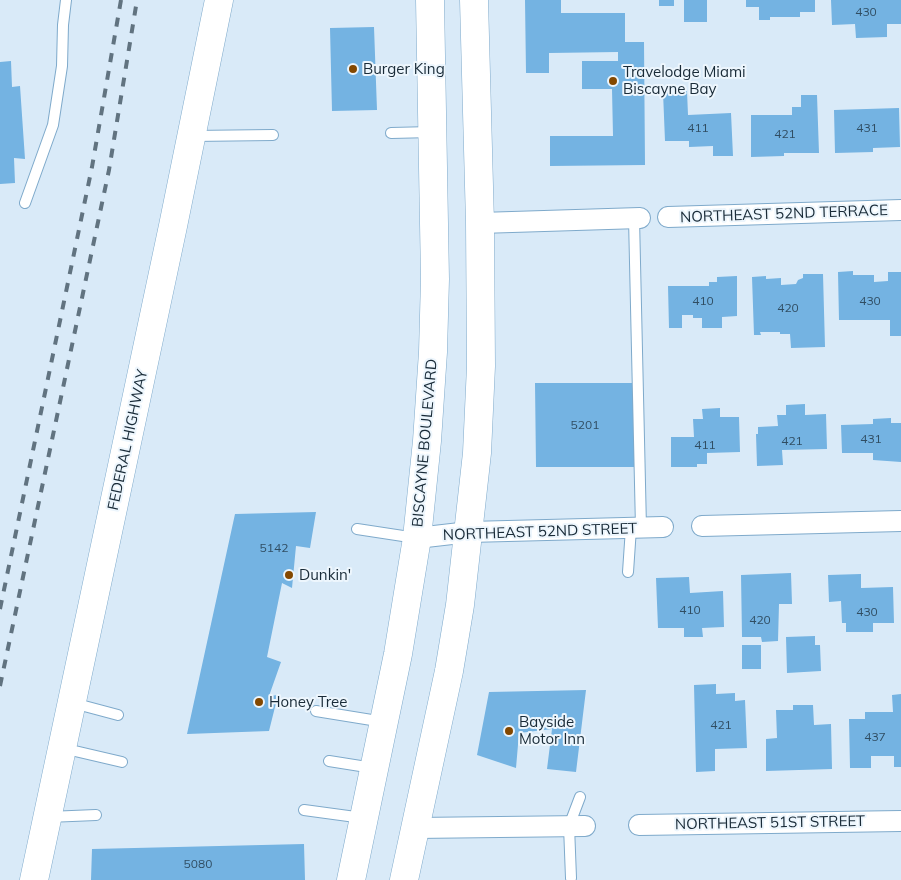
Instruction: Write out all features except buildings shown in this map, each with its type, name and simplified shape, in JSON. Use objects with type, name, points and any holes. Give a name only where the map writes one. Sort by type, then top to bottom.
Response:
[{"type":"main road","name":"FEDERAL HIGHWAY","points":[[34,880],[219,0]]},
{"type":"main road","name":"BISCAYNE BOULEVARD","points":[[351,880],[398,654],[417,538],[427,441],[433,352],[435,269],[430,0]]},
{"type":"main road","points":[[404,880],[452,652],[460,605],[477,454],[481,366],[480,223],[474,0]]},
{"type":"street","name":"NORTHEAST 52ND TERRACE","points":[[668,217],[901,210]]},
{"type":"street","points":[[480,223],[637,218]]},
{"type":"street","points":[[702,526],[901,521]]},
{"type":"street","name":"NORTHEAST 52ND STREET","points":[[417,538],[469,532],[663,527]]},
{"type":"street","name":"NORTHEAST 51ST STREET","points":[[639,825],[901,821]]},
{"type":"street","points":[[415,828],[577,826]]},
{"type":"lane","points":[[25,203],[53,125],[62,66],[66,0]]},
{"type":"lane","points":[[391,133],[433,132]]},
{"type":"lane","points":[[191,136],[273,135]]},
{"type":"lane","points":[[628,572],[636,528],[637,218]]},
{"type":"lane","points":[[357,529],[417,538]]},
{"type":"lane","points":[[72,702],[118,715]]},
{"type":"lane","points":[[316,711],[384,722]]},
{"type":"lane","points":[[62,748],[122,762]]},
{"type":"lane","points":[[329,761],[374,768]]},
{"type":"lane","points":[[571,878],[580,797]]},
{"type":"lane","points":[[304,810],[364,818]]},
{"type":"lane","points":[[48,817],[96,815]]},
{"type":"railway","points":[[0,609],[92,167],[121,0]]},
{"type":"railway","points":[[0,686],[109,170],[137,0]]},
{"type":"place","name":"Burger King","points":[[353,69]]},
{"type":"place","name":"Travelodge Miami Biscayne Bay","points":[[613,81]]},
{"type":"place","name":"Dunkin'","points":[[289,575]]},
{"type":"place","name":"Honey Tree","points":[[259,702]]},
{"type":"place","name":"Bayside Motor Inn","points":[[509,731]]}]
